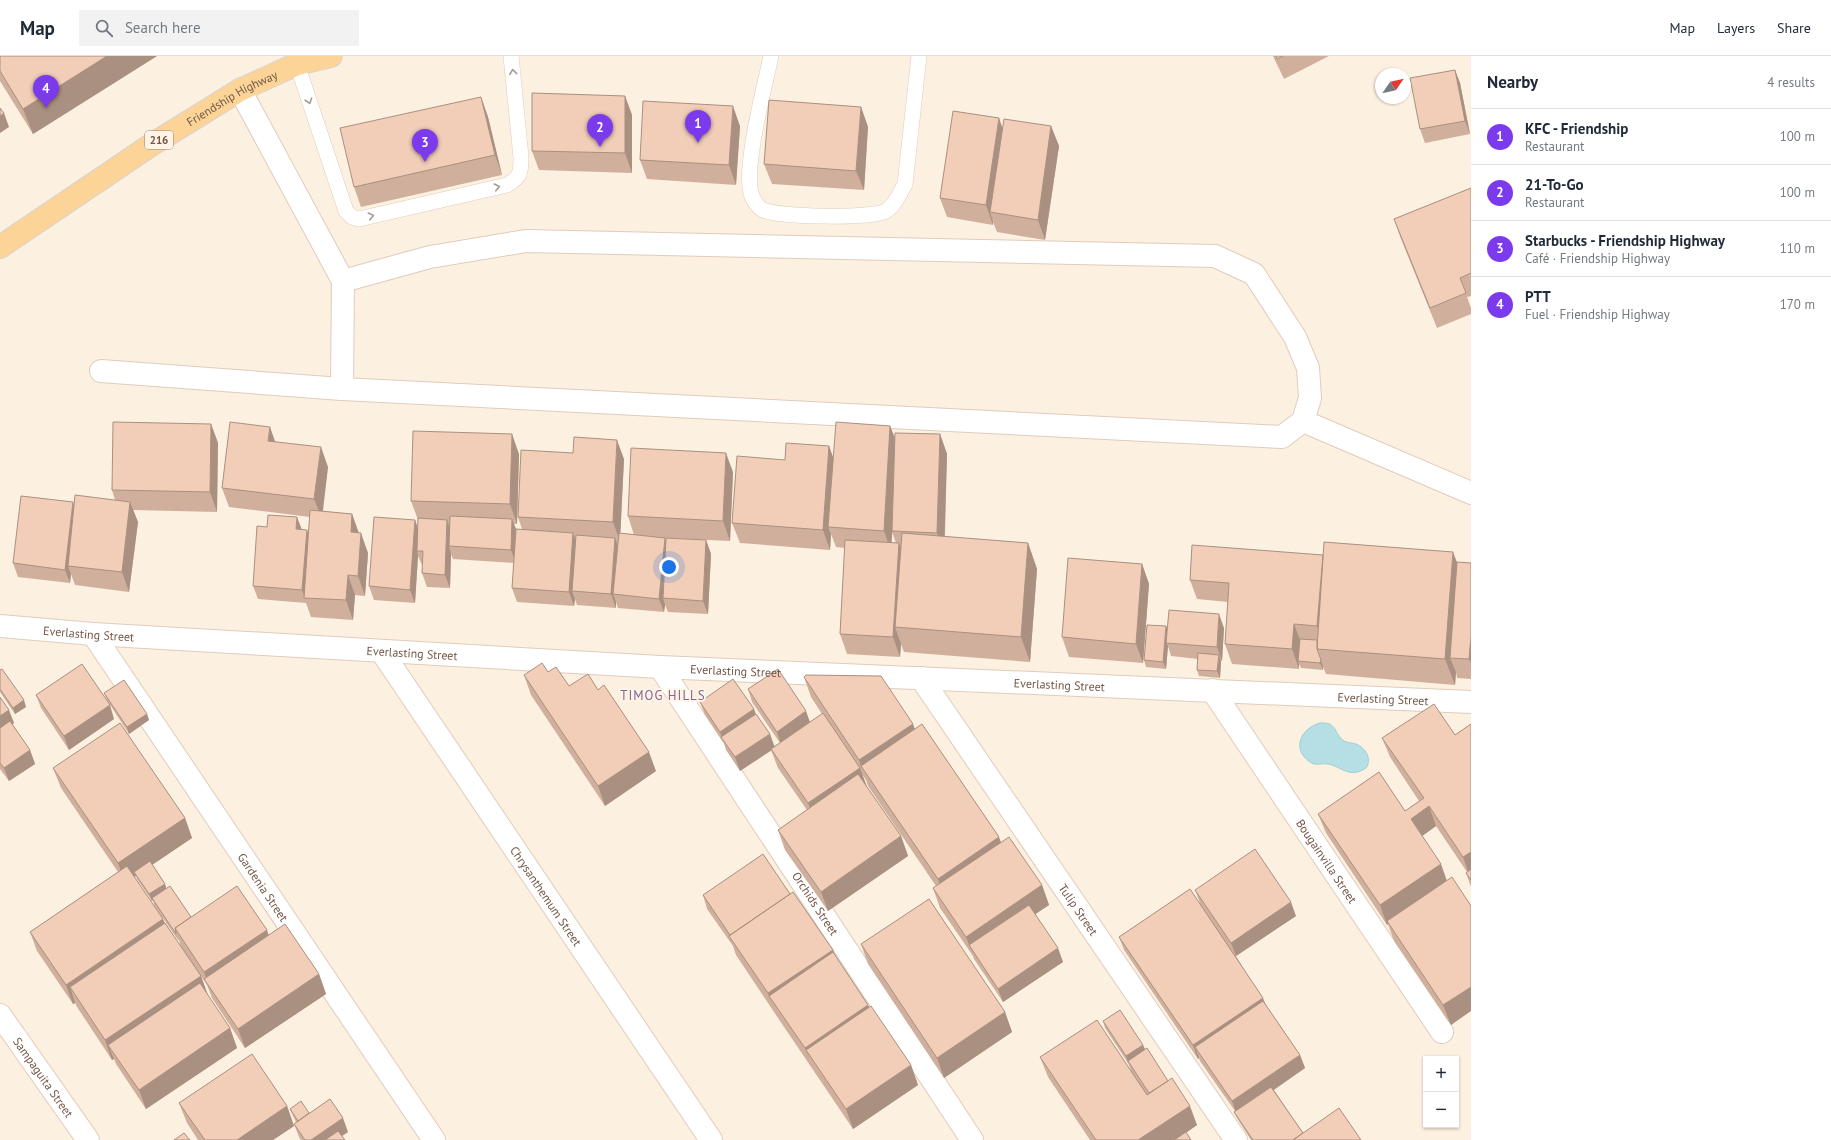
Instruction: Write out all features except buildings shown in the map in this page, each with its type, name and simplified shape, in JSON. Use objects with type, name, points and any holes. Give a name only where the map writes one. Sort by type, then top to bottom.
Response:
[{"type":"main road","name":"Friendship Highway","points":[[0,247],[151,145],[240,90],[296,64],[331,56]]},
{"type":"street","points":[[240,90],[343,281],[342,389]]},
{"type":"street","points":[[101,371],[342,389],[1282,437],[1303,421],[1310,398],[1308,368],[1295,337],[1254,274],[1215,256],[526,242],[430,257],[343,281]]},
{"type":"street","points":[[1303,421],[1471,493]]},
{"type":"street","name":"Everlasting Street","points":[[0,626],[92,634],[660,667],[1471,702]]},
{"type":"street","name":"Gardenia Street","points":[[92,634],[434,1140]]},
{"type":"street","name":"Chrysanthemum Street","points":[[382,652],[711,1140]]},
{"type":"street","name":"Orchids Street","points":[[660,667],[972,1140]]},
{"type":"street","name":"Tulip Street","points":[[921,678],[1236,1140]]},
{"type":"street","name":"Bougainvilla Street","points":[[1212,690],[1442,1032]]},
{"type":"street","name":"Sampaguita Street","points":[[0,1015],[88,1140]]},
{"type":"lane","points":[[296,64],[346,210],[352,218],[359,219],[507,185],[516,180],[521,170],[521,157],[512,56]]},
{"type":"lane","points":[[771,56],[755,135],[748,184],[752,197],[762,210],[779,215],[866,216],[886,211],[896,201],[905,184],[919,56]]},
{"type":"water","points":[[1320,723],[1330,724],[1344,741],[1356,744],[1363,748],[1368,758],[1368,765],[1366,768],[1360,771],[1350,772],[1333,765],[1312,763],[1304,757],[1300,745],[1303,734],[1308,729]]},
{"type":"place","name":"PTT","points":[[46,108]]},
{"type":"place","name":"KFC - Friendship","points":[[698,143]]},
{"type":"place","name":"21-To-Go","points":[[600,147]]},
{"type":"place","name":"Starbucks - Friendship Highway","points":[[425,162]]},
{"type":"district","name":"TIMOG HILLS","points":[[663,695]]}]
